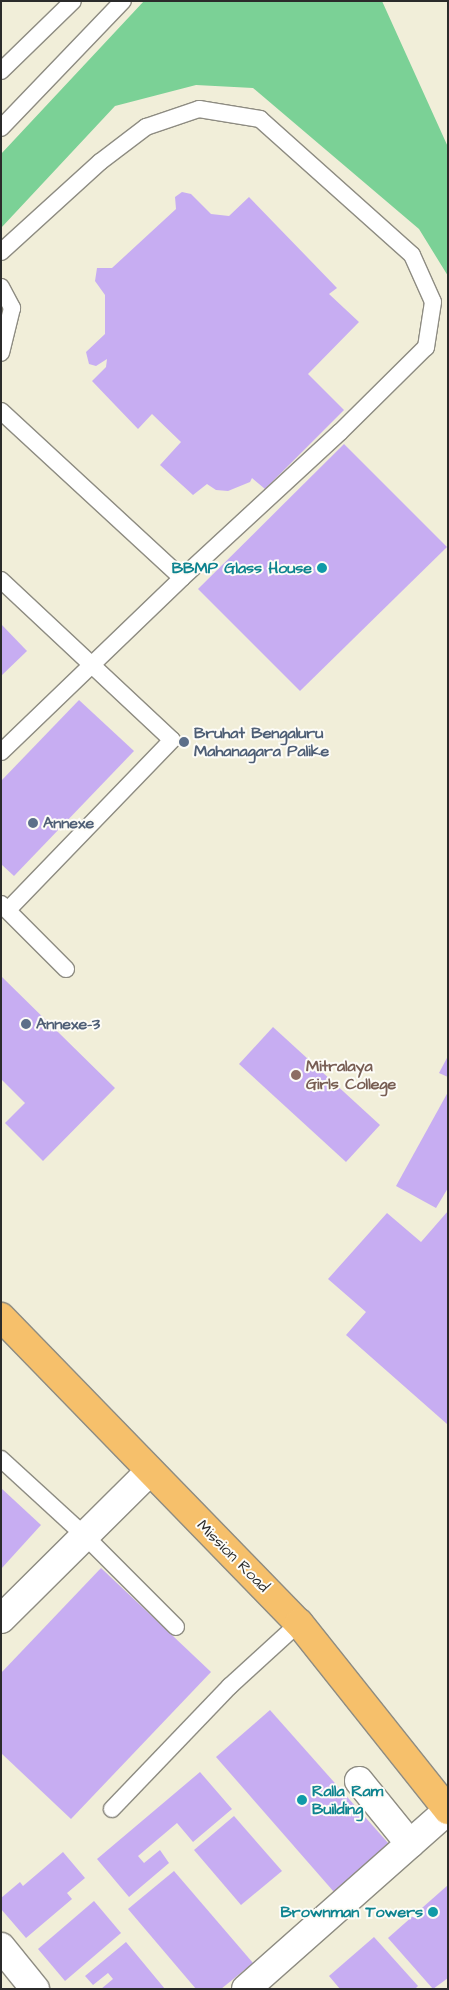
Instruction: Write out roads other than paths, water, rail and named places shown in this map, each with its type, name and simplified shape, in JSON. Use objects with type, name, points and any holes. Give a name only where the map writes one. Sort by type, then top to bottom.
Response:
[{"type":"main road","name":"Mission Road","points":[[1,1317],[149,1472],[299,1624],[448,1810]]},
{"type":"street","points":[[1,1619],[149,1472]]},
{"type":"street","points":[[359,1781],[410,1844]]},
{"type":"street","points":[[246,1989],[448,1810]]},
{"type":"street","points":[[1,1947],[35,1989]]},
{"type":"lane","points":[[1,71],[73,1]]},
{"type":"lane","points":[[1,128],[122,1]]},
{"type":"lane","points":[[1,252],[100,162],[146,127],[199,109],[260,120],[412,254],[433,302],[426,346],[340,432],[90,663],[1,752]]},
{"type":"lane","points":[[1,287],[12,308],[1,353]]},
{"type":"lane","points":[[1,411],[182,578]]},
{"type":"lane","points":[[1,580],[172,740],[4,907],[66,969]]},
{"type":"lane","points":[[1,1459],[84,1535],[176,1627]]},
{"type":"lane","points":[[112,1809],[230,1686],[299,1624]]},
{"type":"place","name":"BBMP Glass House","points":[[322,568]]},
{"type":"place","name":"Bruhat Bengaluru Mahanagara Palike","points":[[184,742]]},
{"type":"place","name":"Annexe","points":[[33,823]]},
{"type":"place","name":"Annexe-3","points":[[26,1024]]},
{"type":"place","name":"Mitralaya Girls College","points":[[296,1075]]},
{"type":"place","name":"Ralla Ram Building","points":[[302,1800]]},
{"type":"place","name":"Brownman Towers","points":[[433,1912]]}]
